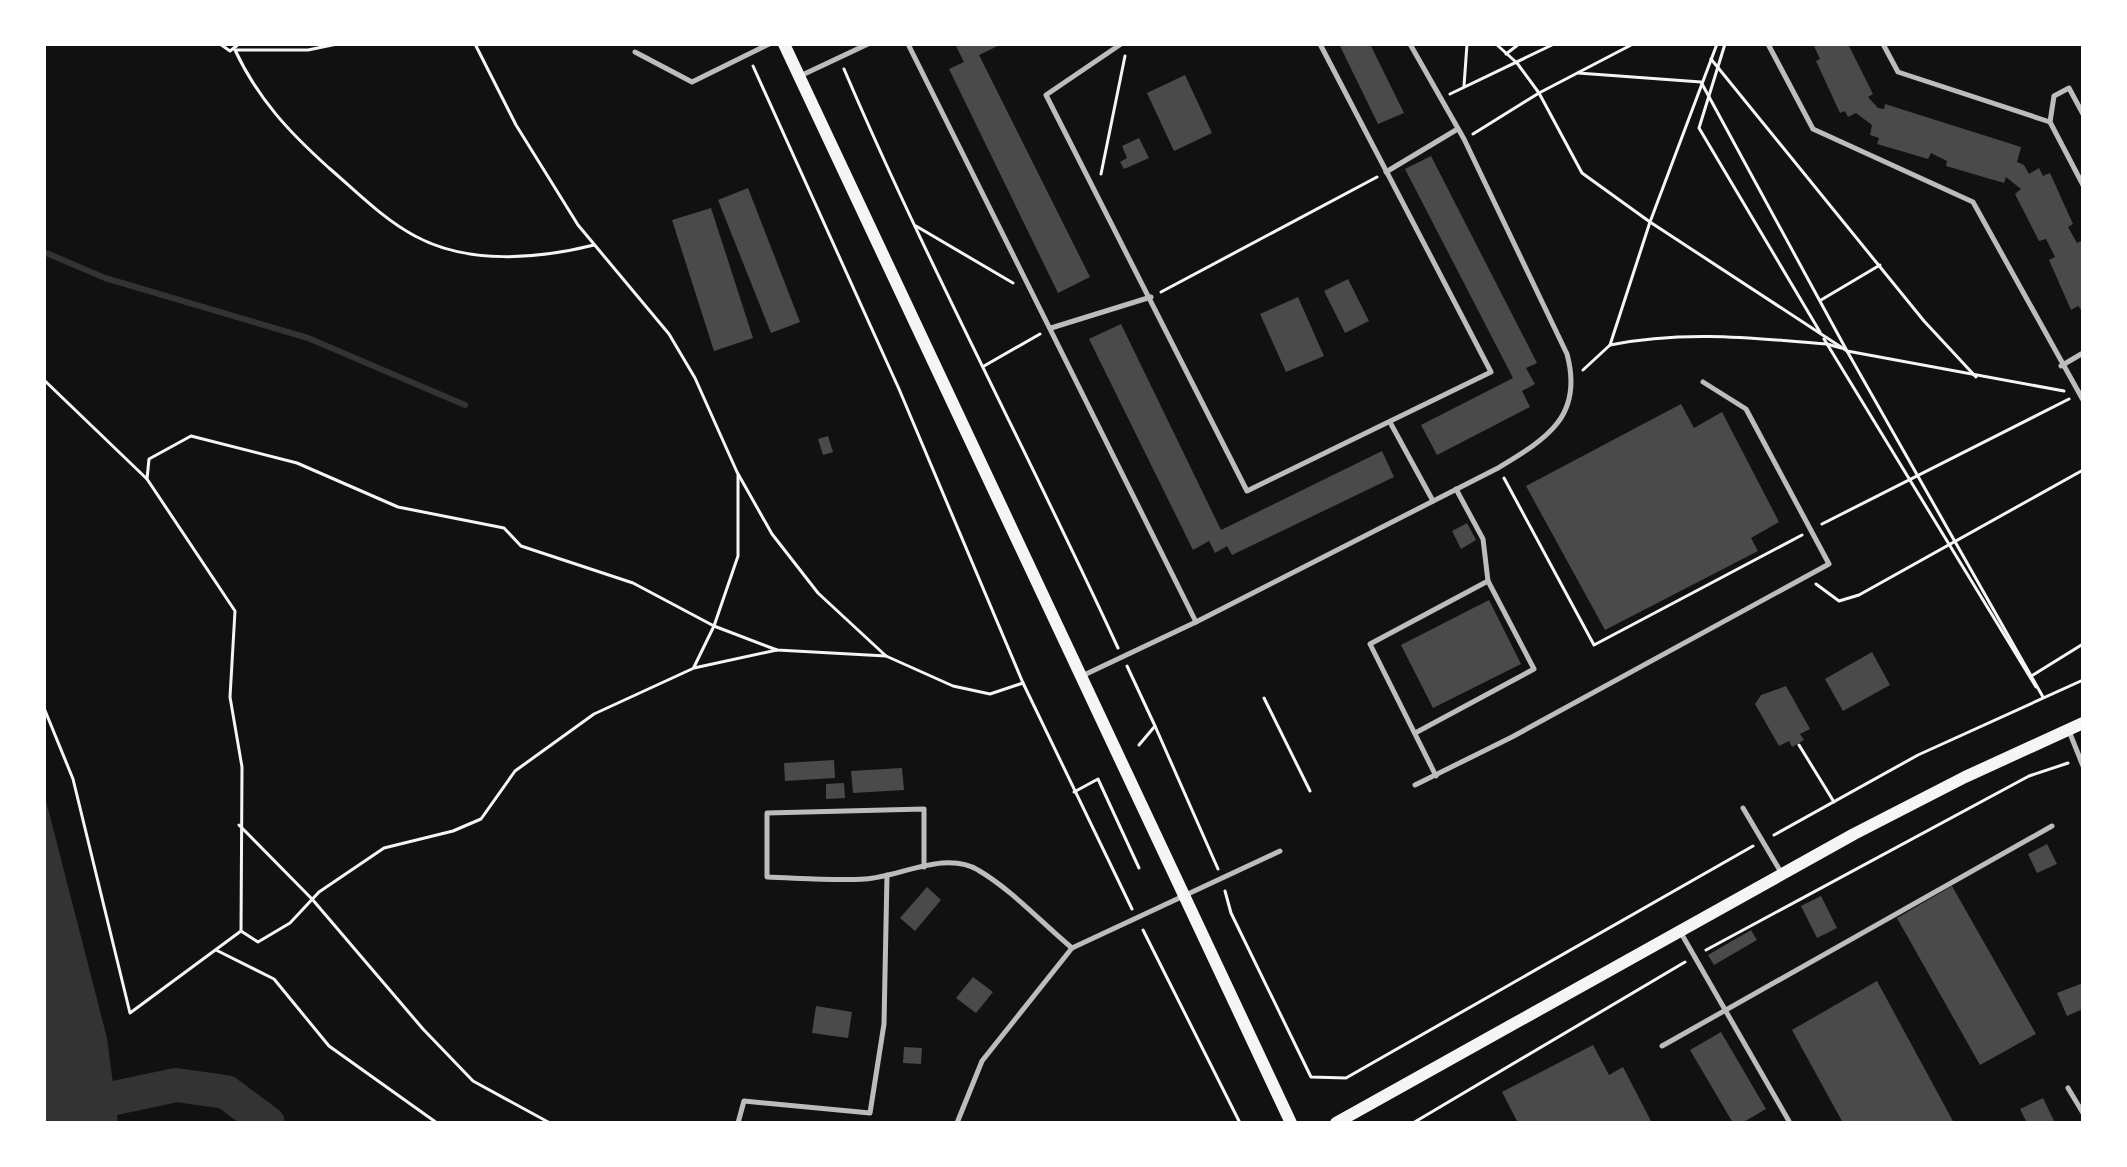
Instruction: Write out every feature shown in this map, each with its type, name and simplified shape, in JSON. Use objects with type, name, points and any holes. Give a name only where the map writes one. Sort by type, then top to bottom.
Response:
[{"type":"main road","points":[[784,44],[1182,897],[1291,1123]]},
{"type":"main road","points":[[1336,1123],[1965,777],[2083,723]]},
{"type":"lane","points":[[635,52],[692,82],[769,44]]},
{"type":"lane","points":[[799,77],[868,44]]},
{"type":"lane","points":[[908,44],[1196,622]]},
{"type":"lane","points":[[1121,44],[1046,95],[1247,491],[1391,424],[1491,372],[1320,44]]},
{"type":"lane","points":[[1079,677],[1196,622],[1498,468],[1538,444],[1563,419],[1573,379],[1567,354],[1464,139],[1456,130],[1410,44]]},
{"type":"lane","points":[[1768,44],[1813,129],[1973,202],[2061,366],[2081,396]]},
{"type":"lane","points":[[1883,44],[1898,72],[2050,122]]},
{"type":"lane","points":[[2083,114],[2069,88],[2054,96],[2050,122],[2083,185]]},
{"type":"lane","points":[[1386,172],[1456,130]]},
{"type":"lane","points":[[1051,328],[1151,297]]},
{"type":"lane","points":[[2061,366],[2083,353]]},
{"type":"lane","points":[[1415,785],[1829,564],[1746,409],[1703,382]]},
{"type":"lane","points":[[1391,424],[1433,501]]},
{"type":"lane","points":[[1417,732],[1534,669],[1488,581],[1483,539],[1456,489]]},
{"type":"lane","points":[[1436,776],[1417,732],[1370,644],[1488,581]]},
{"type":"lane","points":[[2068,730],[2083,766]]},
{"type":"lane","points":[[1743,808],[1782,875]]},
{"type":"lane","points":[[924,867],[924,809],[767,813],[767,877],[866,879],[944,863],[976,868],[1072,948]]},
{"type":"lane","points":[[1662,1046],[2052,826]]},
{"type":"lane","points":[[957,1123],[982,1061],[1072,948],[1280,851]]},
{"type":"lane","points":[[738,1123],[744,1101],[870,1113],[884,1024],[887,875]]},
{"type":"lane","points":[[1681,933],[1790,1123]]},
{"type":"lane","points":[[2068,1088],[2083,1113]]},
{"type":"path","points":[[220,44],[227,51],[308,50],[337,44]]},
{"type":"path","points":[[235,50],[239,44]]},
{"type":"path","points":[[475,44],[516,125],[578,225],[669,334],[695,378],[737,472],[772,534],[818,593],[886,656]]},
{"type":"path","points":[[1097,195],[1127,44]]},
{"type":"path","points":[[1464,86],[1467,44]]},
{"type":"path","points":[[1496,44],[1517,63],[1539,93],[1582,173],[1650,222],[1847,351]]},
{"type":"path","points":[[1506,54],[1519,44]]},
{"type":"path","points":[[1440,99],[1554,44]]},
{"type":"path","points":[[1464,139],[1539,93],[1633,44]]},
{"type":"path","points":[[1573,379],[1610,345],[1650,222],[1717,44]]},
{"type":"path","points":[[1725,44],[1699,128],[1908,480],[2043,697]]},
{"type":"path","points":[[235,50],[246,74],[283,126],[383,216],[417,237],[452,250],[486,256],[559,254],[594,245]]},
{"type":"path","points":[[747,54],[893,374],[1023,683],[1136,918],[1240,1123]]},
{"type":"path","points":[[840,59],[914,225],[1155,726],[1222,879],[1231,913],[1311,1077],[1346,1078],[1918,755],[2083,680]]},
{"type":"path","points":[[1711,59],[1976,377]]},
{"type":"path","points":[[1578,73],[1701,82]]},
{"type":"path","points":[[1701,82],[1847,351],[2043,697]]},
{"type":"path","points":[[1151,297],[1386,172]]},
{"type":"path","points":[[914,225],[1030,293]]},
{"type":"path","points":[[1820,300],[1880,265]]},
{"type":"path","points":[[984,366],[1051,328]]},
{"type":"path","points":[[1610,345],[1652,336],[1718,336],[1827,344],[1847,351],[2081,396]]},
{"type":"path","points":[[44,380],[147,479],[235,611],[230,697],[242,767],[239,825],[241,931]]},
{"type":"path","points":[[1498,468],[1594,645],[1908,480],[2081,396]]},
{"type":"path","points":[[147,479],[149,459],[191,436],[297,463],[398,507],[504,528],[521,546],[633,583],[714,626],[777,650]]},
{"type":"path","points":[[1807,576],[1839,601],[1859,595],[2083,470]]},
{"type":"path","points":[[694,668],[714,626],[738,556],[737,472]]},
{"type":"path","points":[[2033,675],[2083,644]]},
{"type":"path","points":[[241,931],[258,942],[290,923],[312,899],[384,848],[453,831],[481,819],[515,771],[594,714],[694,668],[777,650],[886,656],[972,691],[990,694],[1023,683]]},
{"type":"path","points":[[1264,698],[1310,791]]},
{"type":"path","points":[[44,708],[73,779],[130,1013],[241,931]]},
{"type":"path","points":[[1139,745],[1155,726]]},
{"type":"path","points":[[1799,745],[1834,802]]},
{"type":"path","points":[[1413,1123],[1695,956],[2029,776],[2080,758]]},
{"type":"path","points":[[1074,792],[1098,779],[1139,868]]},
{"type":"path","points":[[239,825],[312,899],[423,1029],[473,1081],[550,1123]]},
{"type":"path","points":[[215,950],[274,979],[329,1046],[437,1123]]},
{"type":"shaded area","points":[[44,793],[107,1038],[118,1123],[44,1123]]},
{"type":"building","points":[[1002,44],[979,55],[1090,277],[1058,293],[949,69],[964,62],[956,46]]},
{"type":"building","points":[[1339,44],[1370,44],[1404,113],[1378,124]]},
{"type":"building","points":[[1813,44],[1848,44],[1873,94],[1868,97],[1878,108],[1884,109],[1885,104],[2021,147],[2017,162],[2024,165],[2029,174],[2039,168],[2043,176],[2050,173],[2073,224],[2068,227],[2077,243],[2081,241],[2083,245],[2083,312],[2078,306],[2071,310],[2049,260],[2055,257],[2046,239],[2039,241],[2015,194],[2021,189],[2006,177],[2004,183],[1946,166],[1947,161],[1931,153],[1928,159],[1877,144],[1879,138],[1870,135],[1872,125],[1856,113],[1848,117],[1845,111],[1840,113],[1816,61],[1820,59]]},
{"type":"building","points":[[1185,75],[1212,133],[1174,151],[1147,93]]},
{"type":"building","points":[[1139,138],[1149,158],[1124,169],[1120,162],[1127,158],[1122,146]]},
{"type":"building","points":[[1431,156],[1537,363],[1526,368],[1535,384],[1522,391],[1530,407],[1437,455],[1421,425],[1513,378],[1405,169]]},
{"type":"building","points":[[748,188],[800,322],[771,333],[718,200]]},
{"type":"building","points":[[711,208],[753,338],[714,351],[672,220]]},
{"type":"building","points":[[1348,279],[1369,321],[1345,333],[1324,291]]},
{"type":"building","points":[[1298,297],[1324,356],[1286,372],[1260,314]]},
{"type":"building","points":[[1121,324],[1221,530],[1382,451],[1394,477],[1232,555],[1227,546],[1215,553],[1209,541],[1193,550],[1089,339]]},
{"type":"building","points":[[1681,404],[1694,428],[1722,412],[1779,522],[1751,538],[1758,551],[1605,630],[1526,486]]},
{"type":"building","points":[[828,436],[833,452],[823,455],[818,439]]},
{"type":"building","points":[[1467,523],[1476,540],[1461,549],[1452,531]]},
{"type":"building","points":[[1489,600],[1521,664],[1433,708],[1401,645]]},
{"type":"building","points":[[1872,652],[1890,685],[1843,711],[1825,679]]},
{"type":"building","points":[[1786,686],[1810,729],[1800,734],[1804,740],[1792,747],[1789,741],[1779,746],[1755,704],[1761,695]]},
{"type":"building","points":[[834,760],[835,778],[785,781],[784,763]]},
{"type":"building","points":[[902,768],[904,790],[853,793],[851,771]]},
{"type":"building","points":[[844,783],[845,798],[826,799],[826,784]]},
{"type":"building","points":[[2047,844],[2057,864],[2037,873],[2028,854]]},
{"type":"building","points":[[1952,886],[2036,1034],[1980,1065],[1897,918]]},
{"type":"building","points":[[927,887],[941,900],[915,931],[900,918]]},
{"type":"building","points":[[1821,896],[1837,928],[1817,938],[1801,906]]},
{"type":"building","points":[[1751,930],[1757,940],[1714,965],[1708,955]]},
{"type":"building","points":[[973,977],[993,992],[976,1013],[956,998]]},
{"type":"building","points":[[1877,981],[1954,1123],[1843,1123],[1792,1030]]},
{"type":"building","points":[[2083,983],[2083,1009],[2067,1016],[2057,993]]},
{"type":"building","points":[[816,1006],[852,1012],[848,1038],[812,1033]]},
{"type":"building","points":[[1721,1032],[1766,1109],[1742,1123],[1733,1123],[1690,1050]]},
{"type":"building","points":[[1593,1045],[1609,1075],[1623,1067],[1652,1123],[1518,1123],[1502,1092]]},
{"type":"building","points":[[904,1047],[922,1048],[921,1064],[903,1063]]},
{"type":"building","points":[[2043,1098],[2055,1123],[2027,1123],[2020,1109]]},
{"type":"waterway","points":[[44,252],[105,278],[308,338],[465,405]]},
{"type":"waterway","points":[[44,1096],[96,1102],[176,1085],[226,1092],[268,1123]]}]
